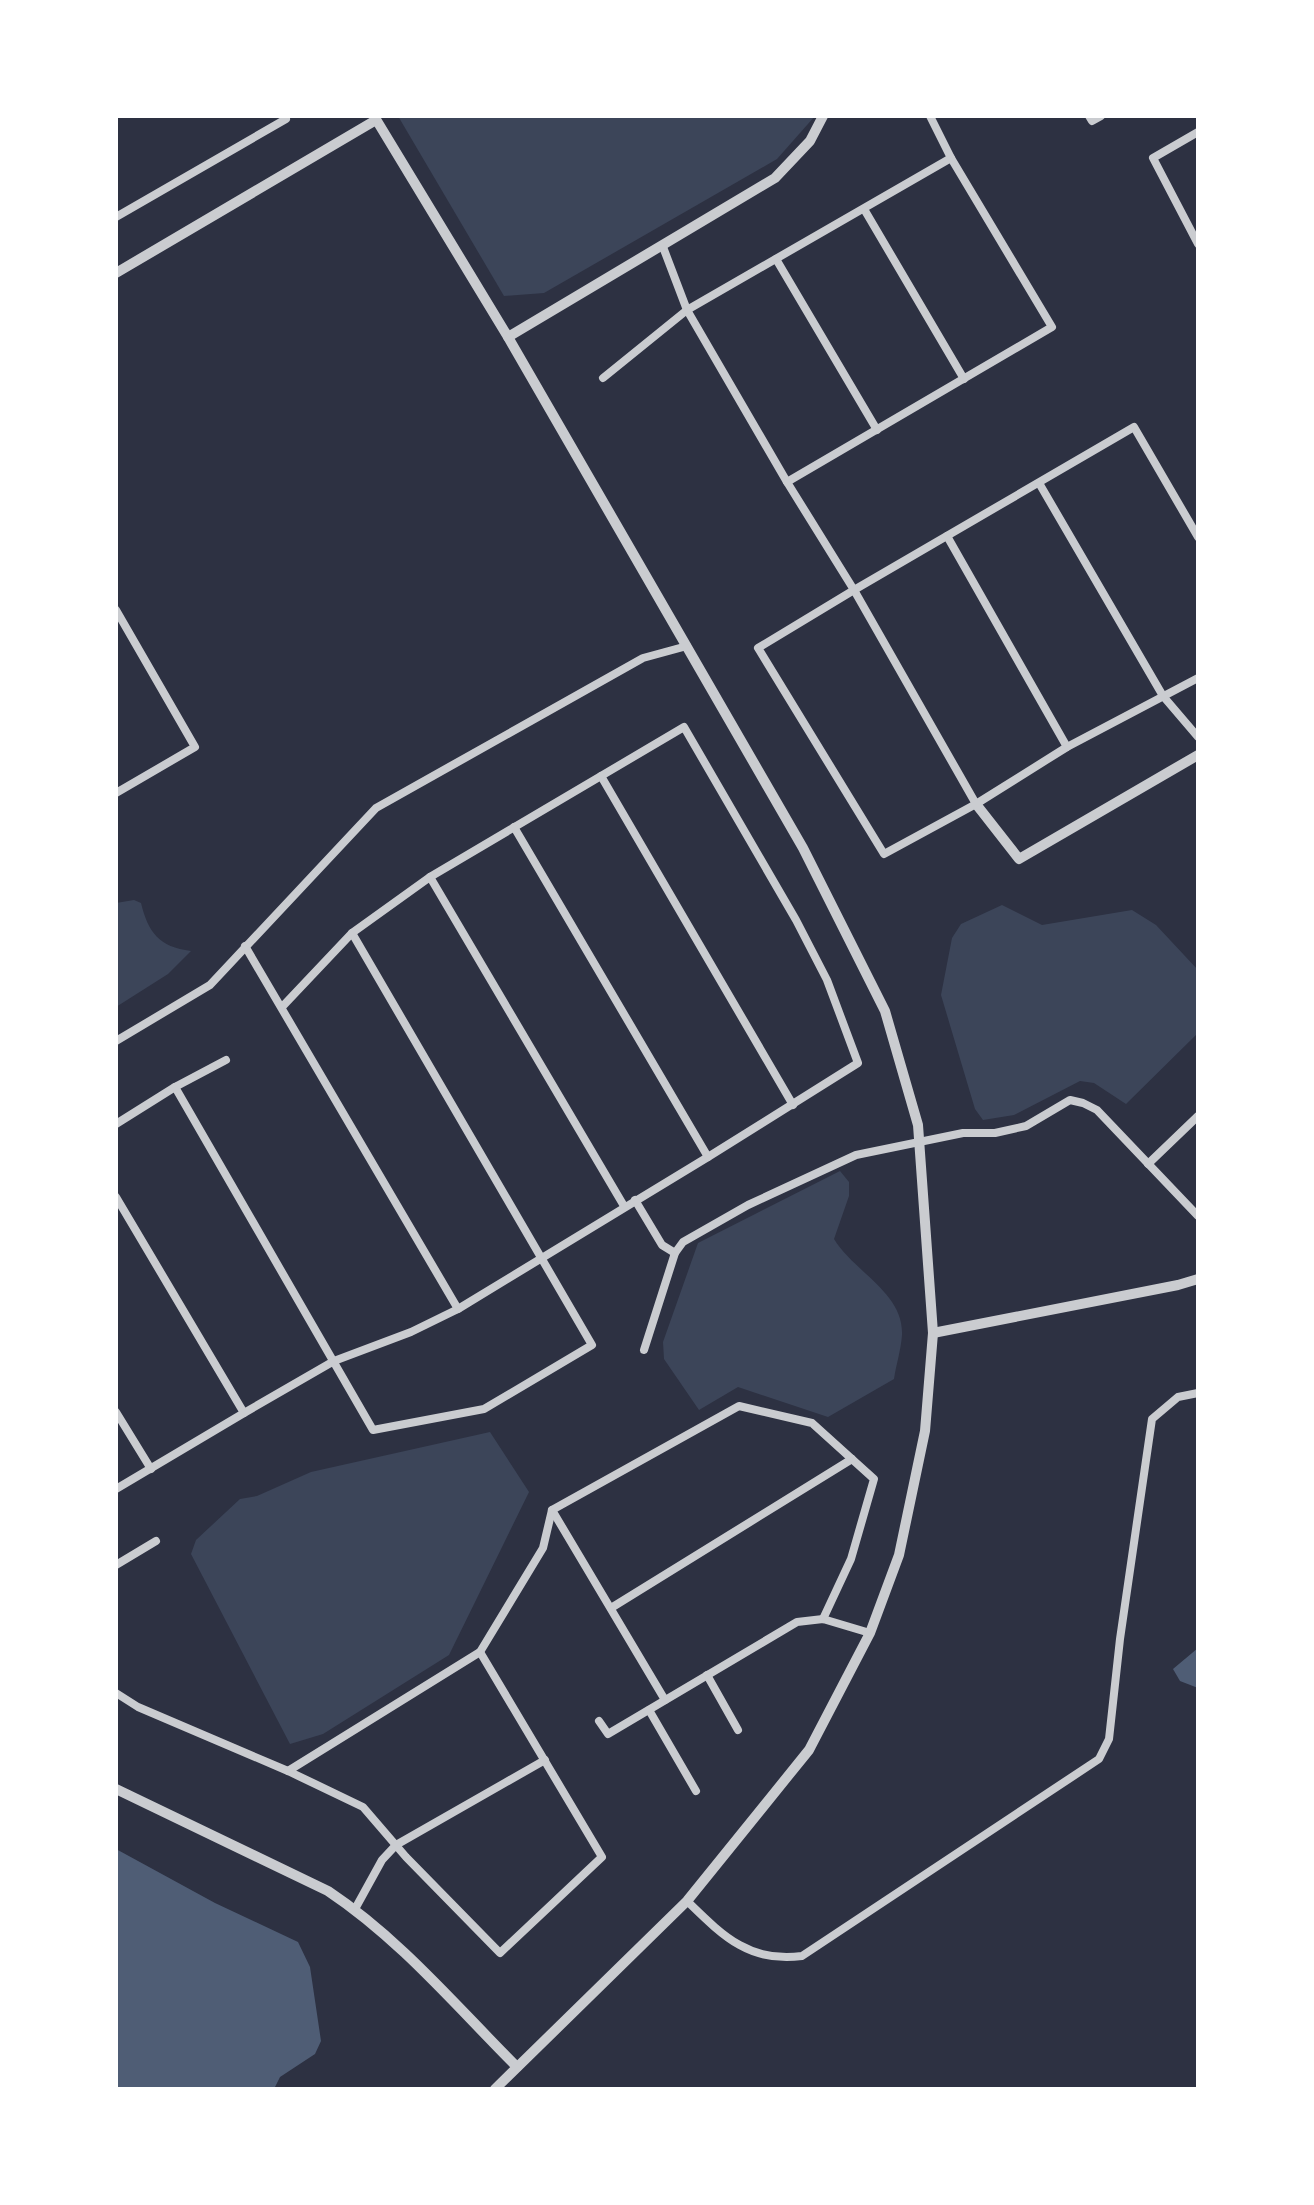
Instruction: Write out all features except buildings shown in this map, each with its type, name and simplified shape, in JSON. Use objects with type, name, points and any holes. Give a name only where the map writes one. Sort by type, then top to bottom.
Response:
[{"type":"street","points":[[116,217],[286,119],[284,116]]},
{"type":"street","points":[[508,337],[775,178],[810,141],[823,116]]},
{"type":"street","points":[[787,482],[1052,327],[951,158],[930,116]]},
{"type":"street","points":[[1089,116],[1092,121],[1101,116]]},
{"type":"street","points":[[116,273],[375,118],[508,337],[803,848],[885,1011],[918,1125],[933,1333],[925,1431],[899,1555],[870,1633],[809,1750],[687,1901],[495,2089]]},
{"type":"street","points":[[1198,132],[1153,158],[1198,244]]},
{"type":"street","points":[[603,378],[687,310],[951,158]]},
{"type":"street","points":[[864,209],[964,379]]},
{"type":"street","points":[[663,247],[687,310],[787,482],[854,590],[976,804],[1019,859],[1198,755]]},
{"type":"street","points":[[776,259],[877,430]]},
{"type":"street","points":[[1198,537],[1134,427],[758,648],[884,854],[976,804],[1067,747],[1198,678]]},
{"type":"street","points":[[1039,483],[1163,696],[1198,737]]},
{"type":"street","points":[[947,536],[1067,747]]},
{"type":"street","points":[[116,610],[195,747],[116,793]]},
{"type":"street","points":[[116,1041],[210,985],[376,808],[643,658],[687,646]]},
{"type":"street","points":[[116,1489],[334,1361],[411,1332],[458,1309],[858,1063],[827,980],[788,906],[684,727],[430,877],[352,933],[282,1007]]},
{"type":"street","points":[[601,776],[793,1105]]},
{"type":"street","points":[[514,827],[708,1157]]},
{"type":"street","points":[[430,877],[624,1206]]},
{"type":"street","points":[[175,1087],[373,1430],[484,1409],[592,1345],[352,933]]},
{"type":"street","points":[[245,946],[458,1309]]},
{"type":"street","points":[[116,1124],[226,1060]]},
{"type":"street","points":[[644,1350],[675,1253],[683,1242],[748,1205],[856,1155],[963,1133],[995,1133],[1026,1126],[1070,1100],[1097,1110],[1198,1216]]},
{"type":"street","points":[[1148,1164],[1198,1116]]},
{"type":"street","points":[[116,1197],[244,1413]]},
{"type":"street","points":[[635,1200],[662,1245],[675,1253]]},
{"type":"street","points":[[933,1333],[1198,1279]]},
{"type":"street","points":[[687,1901],[724,1937],[756,1953],[781,1959],[802,1956],[1099,1759],[1109,1739],[1120,1639],[1152,1419],[1178,1397],[1198,1393]]},
{"type":"street","points":[[288,1771],[480,1652],[543,1548],[552,1510],[739,1406],[812,1423],[874,1479],[851,1559],[823,1619]]},
{"type":"street","points":[[116,1412],[151,1469]]},
{"type":"street","points":[[611,1608],[852,1459]]},
{"type":"street","points":[[552,1510],[665,1700]]},
{"type":"street","points":[[116,1565],[156,1541]]},
{"type":"street","points":[[599,1721],[608,1734],[797,1622],[823,1619],[870,1633]]},
{"type":"street","points":[[116,1693],[149,1712],[288,1771],[363,1807],[500,1953],[602,1857],[480,1652]]},
{"type":"street","points":[[707,1675],[738,1730]]},
{"type":"street","points":[[649,1710],[696,1791]]},
{"type":"street","points":[[355,1909],[382,1860],[396,1845],[545,1760]]},
{"type":"street","points":[[116,1789],[328,1891],[355,1909],[389,1936],[517,2067]]},
{"type":"shaded area","points":[[398,116],[815,116],[777,159],[544,293],[504,296]]},
{"type":"shaded area","points":[[134,900],[141,903],[151,930],[163,942],[191,951],[168,974],[116,1007],[116,903]]},
{"type":"shaded area","points":[[1002,905],[1042,925],[1132,910],[1156,925],[1198,970],[1198,1033],[1126,1104],[1094,1083],[1080,1081],[1014,1115],[983,1120],[975,1109],[941,995],[952,938],[961,924]]},
{"type":"shaded area","points":[[840,1171],[849,1182],[849,1196],[834,1239],[895,1307],[902,1335],[894,1379],[828,1417],[738,1387],[699,1410],[664,1359],[663,1342],[698,1243]]},
{"type":"shaded area","points":[[490,1432],[529,1492],[449,1655],[323,1734],[290,1744],[191,1554],[196,1540],[240,1499],[257,1496],[311,1472]]},
{"type":"shaded area","points":[[1198,1648],[1198,1688],[1180,1681],[1173,1669]]},
{"type":"shaded area","points":[[116,1849],[215,1903],[298,1942],[310,1967],[321,2041],[315,2054],[280,2077],[274,2089],[116,2089]]}]
